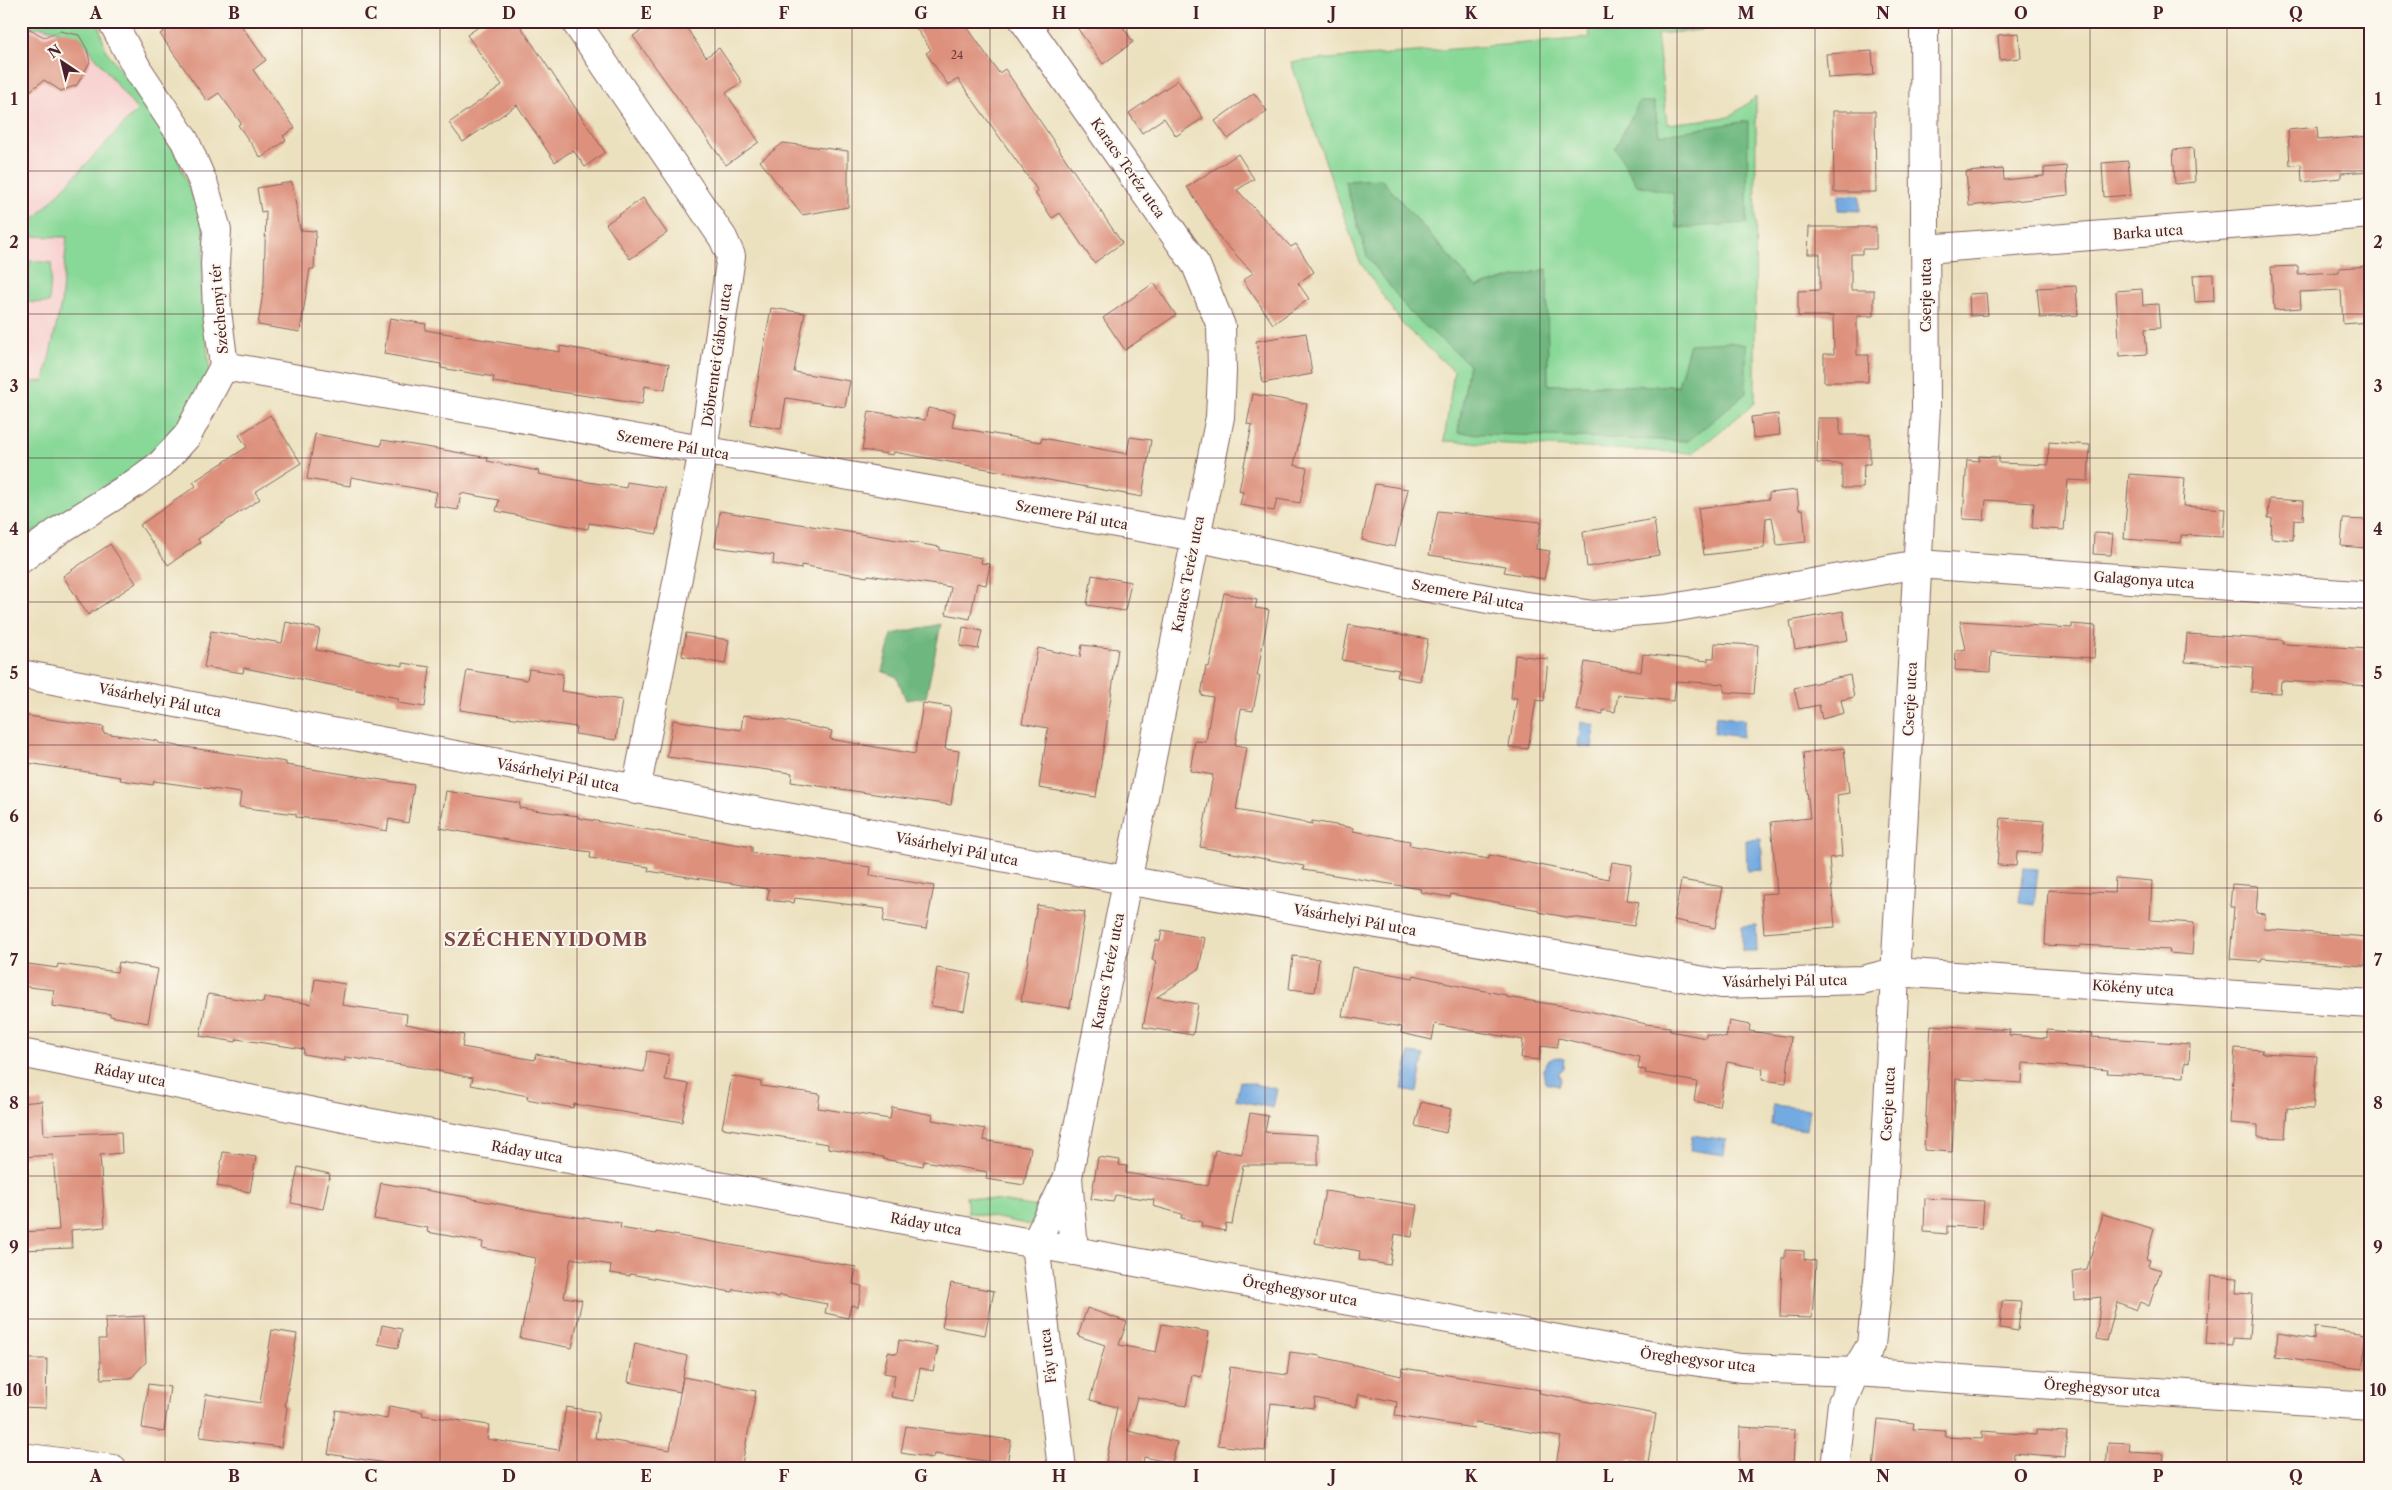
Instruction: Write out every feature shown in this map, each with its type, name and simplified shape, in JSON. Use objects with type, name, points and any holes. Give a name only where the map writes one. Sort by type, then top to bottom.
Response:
[{"type":"street","name":"Széchenyi tér","points":[[21,559],[60,530],[135,483],[160,464],[187,436],[224,366],[217,312],[215,264],[217,230],[204,185],[185,141],[138,70],[112,21]]},
{"type":"street","name":"Döbrentei Gábor utca","points":[[575,21],[723,238],[731,256],[703,451],[636,790]]},
{"type":"street","name":"Karacs Teréz utca","points":[[1024,21],[1196,265],[1221,326],[1222,372],[1220,416],[1125,880],[1068,1177],[1074,1251]]},
{"type":"street","name":"Cserje utca","points":[[1835,1469],[1842,1403],[1855,1372],[1871,1345],[1879,1270],[1926,408],[1924,21]]},
{"type":"street","name":"Barka utca","points":[[1926,249],[2371,214]]},
{"type":"street","name":"Szemere Pál utca","points":[[224,366],[1196,537],[1520,606],[1594,615],[1667,608],[1918,564]]},
{"type":"street","name":"Galagonya utca","points":[[1918,564],[2371,596]]},
{"type":"street","name":"Vásárhelyi Pál utca","points":[[21,674],[1125,880],[1722,984],[1862,980],[1895,972]]},
{"type":"street","name":"Kökény utca","points":[[1895,972],[2371,1004]]},
{"type":"street","name":"Ráday utca","points":[[21,1054],[344,1118],[1034,1244]]},
{"type":"street","name":"Karacs Teréz utca","points":[[1034,1244],[1068,1177]]},
{"type":"street","name":"Öreghegysor utca","points":[[1034,1244],[1629,1352],[1741,1368],[1855,1372],[2371,1406]]},
{"type":"street","name":"Fáy utca","points":[[1034,1244],[1062,1469]]},
{"type":"street","points":[[21,1457],[114,1469]]},
{"type":"shaded area","points":[[42,26],[79,35],[137,110],[21,233],[21,29]]},
{"type":"shaded area","points":[[21,236],[67,236],[61,304],[44,381],[21,383]]},
{"type":"green space","points":[[26,21],[98,21],[105,49],[170,139],[206,231],[201,287],[210,374],[181,424],[130,471],[30,534],[21,543],[21,383],[44,381],[61,304],[67,237],[21,236],[21,233],[137,110],[79,36],[42,27],[28,28]]},
{"type":"green space","points":[[1588,21],[1701,21],[1702,30],[1657,34],[1667,124],[1729,117],[1756,97],[1755,403],[1693,453],[1444,441],[1454,371],[1403,325],[1360,262],[1291,62],[1590,38]],"holes":[[[1654,102],[1659,135],[1747,223],[1673,192],[1637,185]],[[1381,179],[1476,287],[1547,269],[1548,385],[1678,386],[1690,344],[1688,441],[1458,432],[1469,364],[1367,256],[1345,181]]]},
{"type":"green space","points":[[1639,102],[1654,102],[1659,135],[1748,121],[1747,223],[1677,228],[1673,193],[1637,185],[1615,148]]},
{"type":"green space","points":[[1381,179],[1476,287],[1547,269],[1548,385],[1678,386],[1690,344],[1729,342],[1746,345],[1746,393],[1688,441],[1458,433],[1469,364],[1410,313],[1367,256],[1345,181]]},
{"type":"green space","points":[[30,261],[52,263],[49,303],[27,302]]},
{"type":"green space","points":[[941,624],[926,697],[906,700],[897,677],[882,671],[892,634]]},
{"type":"green space","points":[[966,1196],[1038,1207],[1031,1225],[968,1212]]},
{"type":"water","points":[[1839,195],[1860,195],[1860,211],[1838,210]]},
{"type":"water","points":[[1716,716],[1745,720],[1742,737],[1714,733]]},
{"type":"water","points":[[1581,722],[1595,725],[1592,748],[1578,746]]},
{"type":"water","points":[[1761,839],[1763,870],[1747,871],[1746,840]]},
{"type":"water","points":[[2023,868],[2038,869],[2034,904],[2019,902]]},
{"type":"water","points":[[1756,925],[1757,951],[1742,951],[1742,926]]},
{"type":"water","points":[[1409,1053],[1424,1055],[1417,1092],[1402,1089]]},
{"type":"water","points":[[1557,1057],[1564,1059],[1563,1068],[1558,1073],[1561,1079],[1558,1086],[1545,1083],[1543,1070],[1549,1059]]},
{"type":"water","points":[[1240,1081],[1277,1089],[1273,1108],[1236,1100]]},
{"type":"water","points":[[1773,1105],[1809,1109],[1806,1130],[1771,1125]]},
{"type":"water","points":[[1692,1135],[1726,1140],[1724,1155],[1690,1150]]},
{"type":"building","points":[[178,21],[238,21],[266,60],[253,70],[295,128],[283,136],[286,140],[261,158],[238,125],[241,123],[219,93],[207,101],[160,34]]},
{"type":"building","points":[[487,21],[517,21],[605,152],[585,167],[573,150],[555,162],[517,105],[463,142],[449,123],[502,85],[467,35]]},
{"type":"building","points":[[656,21],[682,21],[706,57],[719,48],[742,82],[726,93],[759,142],[726,165],[633,36]]},
{"type":"building","points":[[911,21],[963,21],[999,73],[1005,69],[1122,243],[1094,263],[1060,213],[1052,218],[1035,193],[1038,191],[958,79],[948,85],[926,53],[931,50]]},
{"type":"building","points":[[1088,21],[1119,21],[1133,42],[1103,64],[1078,29]]},
{"type":"building","points":[[21,24],[44,37],[60,31],[79,35],[87,49],[90,62],[77,85],[61,91],[44,80],[21,98]]},
{"type":"building","points":[[2019,33],[2021,58],[2000,60],[1998,35]]},
{"type":"building","points":[[1872,51],[1874,75],[1828,78],[1826,54]]},
{"type":"building","points":[[1178,80],[1203,118],[1176,136],[1164,118],[1142,133],[1129,113]]},
{"type":"building","points":[[1254,93],[1267,111],[1228,139],[1215,121]]},
{"type":"building","points":[[1833,111],[1875,111],[1876,192],[1834,192]]},
{"type":"building","points":[[2317,127],[2318,140],[2371,136],[2371,171],[2341,173],[2341,178],[2302,182],[2301,164],[2290,165],[2288,130]]},
{"type":"building","points":[[783,143],[848,151],[848,207],[802,215],[760,161]]},
{"type":"building","points":[[2193,148],[2195,182],[2175,184],[2173,150]]},
{"type":"building","points":[[1238,154],[1254,179],[1237,190],[1291,247],[1296,244],[1314,272],[1298,283],[1309,299],[1273,324],[1243,280],[1253,273],[1221,239],[1187,187]]},
{"type":"building","points":[[2128,161],[2131,195],[2104,197],[2102,163]]},
{"type":"building","points":[[2066,166],[2068,195],[1969,206],[1966,172],[2003,169],[2004,180],[2044,176],[2044,168]]},
{"type":"building","points":[[292,182],[300,230],[316,231],[314,269],[310,269],[300,332],[258,325],[264,285],[266,211],[261,212],[257,188]]},
{"type":"building","points":[[643,198],[667,233],[630,259],[606,224]]},
{"type":"building","points":[[1809,227],[1876,227],[1876,249],[1862,249],[1862,254],[1851,254],[1851,290],[1874,290],[1874,316],[1857,316],[1857,355],[1869,355],[1868,382],[1824,382],[1824,354],[1834,354],[1833,316],[1798,316],[1798,291],[1820,290],[1820,254],[1808,254]]},
{"type":"building","points":[[2298,266],[2298,274],[2339,272],[2339,268],[2371,266],[2371,294],[2368,295],[2370,322],[2343,324],[2341,290],[2300,292],[2301,308],[2274,310],[2271,267]]},
{"type":"building","points":[[2213,274],[2214,301],[2195,302],[2193,275]]},
{"type":"building","points":[[1154,283],[1176,315],[1125,350],[1103,318]]},
{"type":"building","points":[[2076,286],[2078,315],[2040,318],[2037,288]]},
{"type":"building","points":[[2142,289],[2143,305],[2158,304],[2160,328],[2145,329],[2147,354],[2120,356],[2116,291]]},
{"type":"building","points":[[1986,293],[1988,315],[1970,316],[1969,294]]},
{"type":"building","points":[[771,308],[805,313],[794,372],[850,381],[845,407],[786,398],[781,429],[750,424]]},
{"type":"building","points":[[390,318],[426,324],[425,330],[560,352],[560,346],[669,364],[665,390],[645,386],[642,404],[493,382],[494,377],[441,368],[441,364],[384,354]]},
{"type":"building","points":[[1306,333],[1312,374],[1263,383],[1256,341]]},
{"type":"building","points":[[1253,394],[1307,404],[1294,465],[1307,468],[1300,503],[1277,499],[1274,511],[1240,505],[1243,492],[1239,491],[1252,425],[1247,424]]},
{"type":"building","points":[[928,408],[955,413],[952,427],[1041,442],[1042,438],[1127,454],[1130,437],[1151,440],[1142,497],[894,452],[893,455],[862,450],[869,411],[925,420]]},
{"type":"building","points":[[1778,414],[1780,435],[1753,438],[1751,417]]},
{"type":"building","points":[[270,415],[301,463],[255,492],[260,499],[198,539],[200,543],[168,565],[140,525],[196,486],[193,482],[247,447],[239,435]]},
{"type":"building","points":[[1818,418],[1840,418],[1840,435],[1870,435],[1870,464],[1864,464],[1863,488],[1842,488],[1842,464],[1817,463]]},
{"type":"building","points":[[315,434],[381,446],[382,440],[444,450],[488,458],[487,461],[539,471],[538,474],[626,488],[627,482],[665,488],[657,534],[589,523],[588,529],[553,523],[496,511],[499,500],[461,493],[458,510],[434,506],[437,492],[351,477],[350,486],[307,479]]},
{"type":"building","points":[[2049,442],[2090,445],[2088,481],[2068,480],[2064,530],[2032,528],[2034,503],[1986,500],[1984,520],[1963,519],[1967,460],[1979,461],[1979,456],[1999,457],[1999,463],[2048,465]]},
{"type":"building","points":[[2129,474],[2185,478],[2183,506],[2225,509],[2223,537],[2181,535],[2181,543],[2124,539]]},
{"type":"building","points":[[1375,484],[1408,489],[1395,547],[1362,540]]},
{"type":"building","points":[[1797,490],[1799,510],[1803,509],[1806,542],[1777,545],[1772,517],[1766,518],[1764,548],[1704,555],[1698,508],[1769,499],[1769,493]]},
{"type":"building","points":[[2269,499],[2304,501],[2303,520],[2294,519],[2293,540],[2271,538],[2272,518],[2268,518]]},
{"type":"building","points":[[720,511],[940,547],[940,550],[982,558],[981,563],[990,564],[986,585],[977,583],[970,619],[946,614],[951,587],[868,575],[867,577],[801,565],[801,569],[773,564],[774,555],[715,547]]},
{"type":"building","points":[[1438,511],[1541,522],[1536,549],[1550,551],[1544,579],[1504,572],[1506,566],[1429,555]]},
{"type":"building","points":[[1654,519],[1659,555],[1587,567],[1583,532]]},
{"type":"building","points":[[2343,519],[2368,520],[2366,548],[2341,546]]},
{"type":"building","points":[[2094,533],[2113,534],[2111,555],[2093,554]]},
{"type":"building","points":[[110,544],[136,583],[88,615],[63,576]]},
{"type":"building","points":[[1092,575],[1131,582],[1125,611],[1087,605]]},
{"type":"building","points":[[1224,593],[1257,600],[1255,608],[1269,610],[1257,676],[1260,676],[1253,711],[1241,709],[1235,745],[1247,747],[1236,810],[1312,824],[1312,821],[1353,828],[1353,831],[1410,841],[1409,845],[1489,859],[1489,855],[1609,879],[1612,862],[1632,865],[1627,900],[1639,902],[1634,926],[1572,918],[1451,894],[1450,897],[1420,892],[1421,889],[1303,870],[1304,866],[1200,847],[1213,775],[1190,771],[1195,741],[1206,742],[1213,697],[1201,695],[1206,666],[1209,667]]},
{"type":"building","points":[[1843,611],[1848,640],[1795,649],[1790,621]]},
{"type":"building","points":[[1960,621],[2072,628],[2072,624],[2096,626],[2094,658],[1991,652],[1990,672],[1955,670],[1956,651],[1966,649]]},
{"type":"building","points":[[286,622],[320,629],[316,650],[403,666],[403,663],[430,667],[425,707],[398,703],[398,698],[244,668],[243,673],[204,667],[211,631],[282,643]]},
{"type":"building","points":[[1349,625],[1428,639],[1420,681],[1397,677],[1399,670],[1342,660]]},
{"type":"building","points":[[963,627],[982,631],[978,649],[960,646]]},
{"type":"building","points":[[686,633],[729,640],[725,664],[682,656]]},
{"type":"building","points":[[2187,634],[2283,640],[2283,644],[2371,649],[2371,686],[2281,681],[2280,693],[2251,692],[2253,667],[2185,662]]},
{"type":"building","points":[[1715,643],[1758,645],[1754,694],[1724,692],[1724,684],[1676,681],[1674,701],[1618,695],[1615,712],[1603,710],[1603,714],[1576,710],[1585,662],[1641,672],[1643,654],[1708,661],[1708,658],[1714,658]]},
{"type":"building","points":[[1082,645],[1118,649],[1096,797],[1039,788],[1048,728],[1022,723],[1038,648],[1080,657]]},
{"type":"building","points":[[1515,655],[1548,659],[1544,701],[1536,700],[1528,749],[1509,747],[1517,698],[1511,698]]},
{"type":"building","points":[[529,669],[563,674],[561,691],[622,700],[616,740],[575,734],[576,727],[460,710],[467,670],[527,680]]},
{"type":"building","points":[[1850,675],[1854,697],[1841,700],[1844,713],[1822,719],[1819,705],[1799,709],[1794,688]]},
{"type":"building","points":[[923,703],[951,707],[945,749],[959,751],[951,805],[791,782],[792,773],[667,757],[673,720],[741,730],[743,715],[781,720],[832,731],[830,739],[915,754]]},
{"type":"building","points":[[21,715],[104,727],[103,733],[158,741],[158,743],[286,762],[286,765],[414,785],[408,823],[389,819],[387,831],[335,821],[296,817],[296,814],[239,807],[241,793],[154,781],[153,785],[120,780],[121,777],[21,762]]},
{"type":"building","points":[[1844,748],[1849,793],[1837,795],[1842,856],[1829,858],[1835,927],[1764,933],[1761,894],[1777,893],[1771,822],[1810,818],[1803,753]]},
{"type":"building","points":[[446,791],[520,803],[519,808],[578,816],[578,818],[752,847],[752,853],[871,867],[870,875],[934,886],[926,929],[883,922],[885,909],[795,898],[794,903],[767,900],[769,889],[648,871],[649,867],[590,858],[591,852],[531,844],[440,828]]},
{"type":"building","points":[[2001,818],[2045,821],[2042,853],[2017,852],[2016,866],[1997,865]]},
{"type":"building","points":[[2115,878],[2152,881],[2150,920],[2194,923],[2192,955],[2169,953],[2170,950],[2045,945],[2048,890],[2114,893]]},
{"type":"building","points":[[1681,880],[1723,887],[1715,928],[1674,920]]},
{"type":"building","points":[[2232,884],[2258,886],[2256,913],[2265,914],[2264,929],[2367,937],[2365,966],[2262,958],[2261,961],[2230,959],[2234,907],[2230,907]]},
{"type":"building","points":[[1037,905],[1085,912],[1070,1008],[1021,1001]]},
{"type":"building","points":[[1162,930],[1205,938],[1199,969],[1157,997],[1198,1004],[1193,1035],[1143,1027],[1156,961],[1152,960],[1156,940],[1160,941]]},
{"type":"building","points":[[1293,956],[1319,959],[1315,992],[1289,989]]},
{"type":"building","points":[[119,962],[158,969],[148,1023],[110,1016],[110,1014],[52,1006],[54,990],[21,986],[21,963],[57,968],[58,964],[117,972]]},
{"type":"building","points":[[1352,967],[1413,978],[1414,975],[1506,995],[1506,997],[1576,1008],[1646,1024],[1670,1027],[1670,1031],[1706,1038],[1706,1034],[1726,1038],[1729,1021],[1750,1025],[1749,1031],[1791,1037],[1786,1083],[1762,1080],[1763,1069],[1727,1062],[1719,1106],[1694,1101],[1697,1082],[1645,1073],[1646,1070],[1638,1069],[1640,1057],[1559,1038],[1557,1048],[1541,1046],[1539,1060],[1521,1058],[1523,1040],[1435,1024],[1432,1040],[1401,1033],[1402,1027],[1342,1016]]},
{"type":"building","points":[[937,968],[971,974],[964,1011],[931,1006]]},
{"type":"building","points":[[315,979],[345,984],[342,1005],[407,1014],[406,1024],[464,1035],[462,1047],[535,1060],[536,1054],[644,1072],[647,1051],[669,1055],[665,1080],[689,1084],[682,1122],[574,1104],[573,1108],[527,1099],[528,1096],[471,1085],[473,1078],[423,1068],[345,1057],[345,1061],[303,1054],[304,1049],[237,1039],[236,1042],[200,1036],[208,994],[263,1003],[264,997],[311,1004]]},
{"type":"building","points":[[1931,1025],[2010,1030],[2009,1035],[2047,1038],[2047,1030],[2093,1034],[2092,1037],[2190,1044],[2189,1063],[2185,1062],[2184,1077],[2107,1073],[2108,1070],[2023,1063],[2022,1083],[1956,1079],[1952,1152],[1924,1150]]},
{"type":"building","points":[[2235,1048],[2263,1050],[2262,1053],[2317,1056],[2313,1109],[2287,1108],[2285,1138],[2258,1137],[2258,1125],[2230,1123]]},
{"type":"building","points":[[732,1076],[761,1082],[761,1086],[820,1094],[818,1108],[890,1119],[892,1107],[933,1115],[932,1120],[985,1129],[983,1140],[1031,1148],[1024,1185],[986,1179],[987,1172],[924,1161],[923,1166],[828,1148],[828,1144],[722,1128]]},
{"type":"building","points":[[42,1101],[44,1135],[121,1132],[122,1153],[100,1155],[105,1227],[71,1230],[72,1248],[21,1250],[21,1232],[59,1230],[53,1155],[21,1157],[21,1103]]},
{"type":"building","points":[[1421,1102],[1451,1109],[1446,1133],[1415,1126]]},
{"type":"building","points":[[1250,1113],[1268,1116],[1265,1132],[1318,1135],[1318,1165],[1243,1165],[1232,1224],[1226,1223],[1225,1231],[1201,1226],[1202,1222],[1181,1218],[1182,1214],[1153,1206],[1154,1200],[1115,1195],[1113,1202],[1091,1199],[1098,1157],[1120,1160],[1119,1165],[1127,1166],[1126,1173],[1208,1186],[1215,1150],[1242,1154]]},
{"type":"building","points":[[223,1152],[256,1157],[250,1192],[217,1186]]},
{"type":"building","points":[[298,1167],[330,1174],[323,1209],[291,1203]]},
{"type":"building","points":[[381,1183],[473,1198],[541,1212],[621,1223],[620,1228],[656,1234],[656,1232],[856,1267],[853,1284],[862,1286],[858,1307],[851,1305],[848,1318],[825,1313],[827,1304],[780,1295],[779,1297],[733,1289],[732,1292],[630,1274],[630,1276],[610,1273],[611,1265],[571,1258],[564,1297],[582,1300],[572,1348],[520,1338],[536,1258],[482,1248],[483,1242],[427,1232],[428,1228],[374,1219]]},
{"type":"building","points":[[1325,1191],[1417,1205],[1412,1237],[1395,1234],[1390,1265],[1359,1260],[1360,1251],[1315,1243]]},
{"type":"building","points":[[1925,1198],[1984,1201],[1982,1228],[1947,1226],[1947,1234],[1924,1232]]},
{"type":"building","points":[[2103,1214],[2154,1229],[2146,1259],[2150,1260],[2148,1266],[2161,1270],[2149,1306],[2140,1302],[2136,1310],[2117,1302],[2107,1341],[2096,1339],[2101,1297],[2075,1300],[2073,1271],[2087,1269]]},
{"type":"building","points":[[1785,1250],[1804,1251],[1804,1259],[1816,1261],[1812,1318],[1780,1317],[1782,1258],[1785,1258]]},
{"type":"building","points":[[2211,1276],[2237,1278],[2236,1293],[2252,1294],[2249,1339],[2233,1338],[2233,1346],[2206,1344]]},
{"type":"building","points":[[951,1283],[994,1291],[985,1335],[942,1327]]},
{"type":"building","points":[[2002,1301],[2021,1302],[2018,1331],[2000,1328]]},
{"type":"building","points":[[1087,1308],[1127,1322],[1119,1345],[1156,1352],[1162,1324],[1209,1332],[1201,1377],[1192,1375],[1186,1406],[1137,1397],[1128,1431],[1177,1442],[1172,1463],[1144,1457],[1142,1468],[1106,1461],[1117,1407],[1090,1400],[1105,1345],[1078,1336]]},
{"type":"building","points":[[144,1316],[146,1362],[131,1378],[101,1379],[99,1339],[106,1339],[105,1318]]},
{"type":"building","points":[[382,1325],[402,1329],[398,1348],[378,1344]]},
{"type":"building","points":[[2315,1327],[2367,1334],[2362,1369],[2275,1357],[2278,1333],[2314,1339]]},
{"type":"building","points":[[272,1330],[297,1334],[285,1406],[287,1407],[281,1447],[200,1437],[206,1394],[260,1403]]},
{"type":"building","points":[[899,1340],[938,1347],[933,1371],[920,1368],[914,1401],[891,1397],[895,1375],[884,1373],[888,1352],[897,1354]]},
{"type":"building","points":[[635,1343],[687,1356],[680,1392],[628,1382]]},
{"type":"building","points":[[1290,1352],[1321,1356],[1401,1376],[1403,1368],[1540,1390],[1539,1393],[1656,1414],[1648,1462],[1628,1459],[1627,1469],[1555,1469],[1561,1437],[1475,1423],[1474,1428],[1395,1416],[1397,1402],[1359,1394],[1356,1407],[1315,1398],[1314,1408],[1271,1403],[1265,1451],[1218,1445],[1230,1367],[1287,1375]]},
{"type":"building","points":[[21,1359],[47,1359],[46,1408],[21,1407]]},
{"type":"building","points":[[683,1377],[756,1391],[741,1469],[424,1469],[328,1454],[336,1410],[387,1419],[389,1406],[423,1412],[422,1415],[489,1425],[487,1439],[559,1450],[566,1407],[599,1412],[595,1438],[670,1450]]},
{"type":"building","points":[[148,1384],[170,1387],[164,1432],[142,1428]]},
{"type":"building","points":[[1878,1419],[1914,1423],[1913,1429],[1945,1431],[1945,1437],[1982,1439],[1982,1431],[2036,1435],[2036,1430],[2067,1432],[2065,1457],[2014,1453],[2013,1469],[1873,1469]]},
{"type":"building","points":[[906,1426],[1011,1440],[1007,1464],[934,1454],[933,1458],[901,1453]]},
{"type":"building","points":[[1740,1427],[1795,1430],[1793,1465],[1739,1462]]},
{"type":"building","points":[[2108,1442],[2130,1443],[2129,1452],[2164,1454],[2163,1469],[2106,1469]]},
{"type":"district","name":"SZÉCHENYIDOMB","points":[[546,939]]}]
